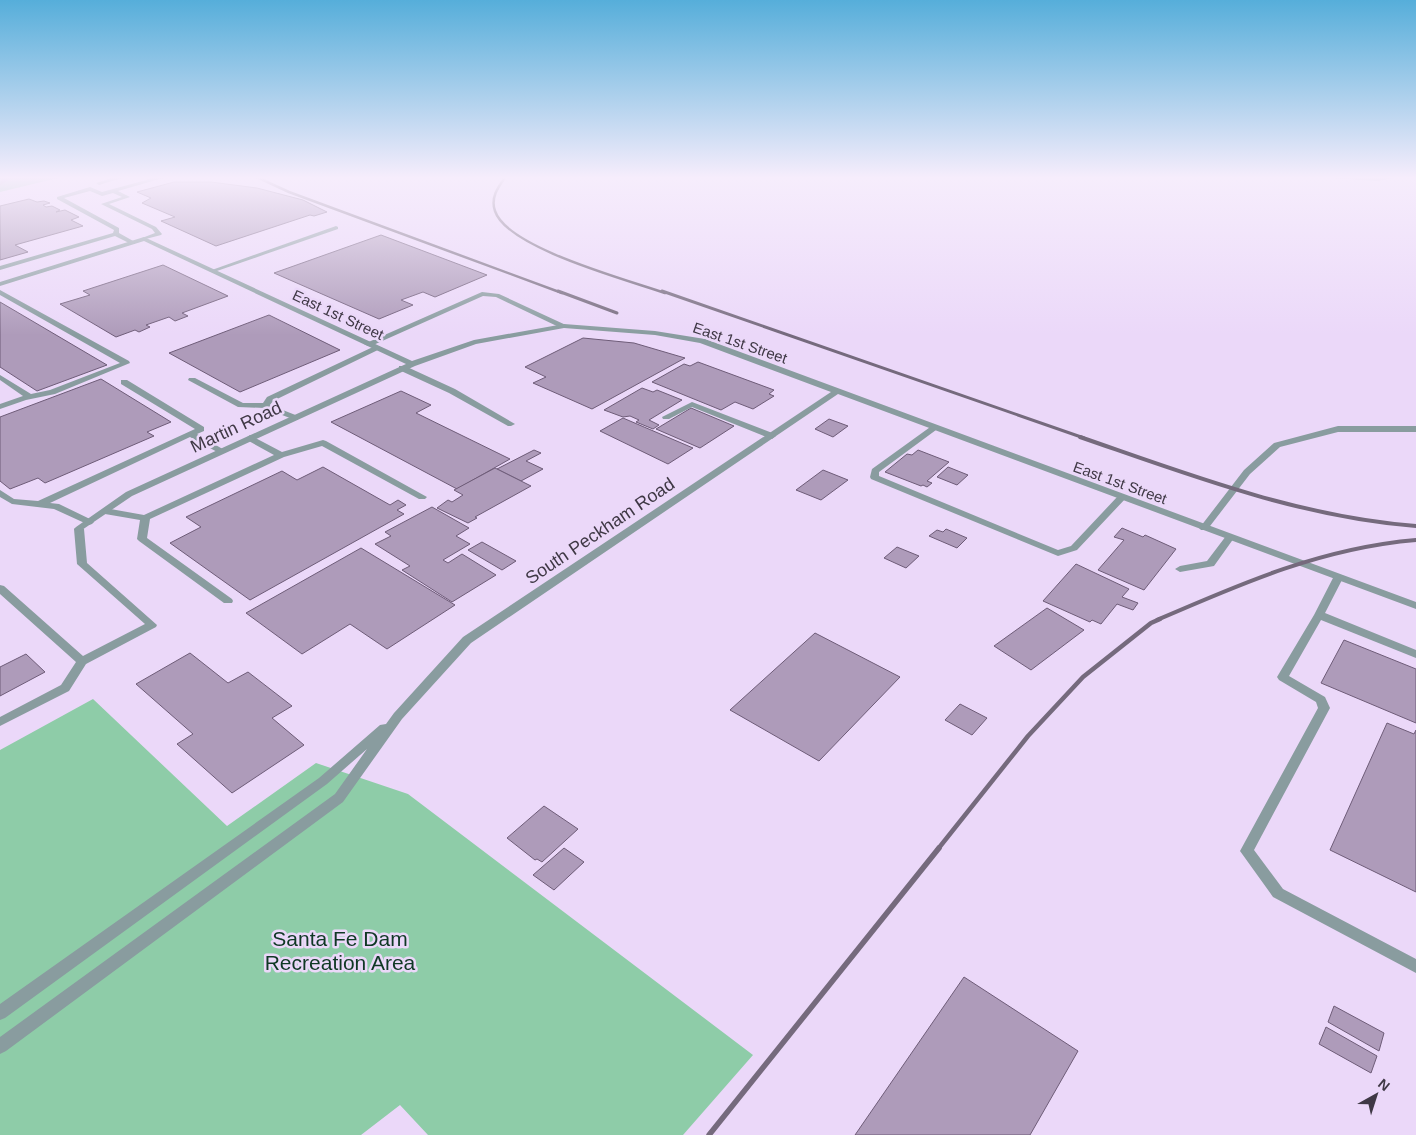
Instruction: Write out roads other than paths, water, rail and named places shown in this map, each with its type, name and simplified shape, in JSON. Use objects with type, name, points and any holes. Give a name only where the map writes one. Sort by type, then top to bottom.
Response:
[{"type":"street","points":[[116,234],[117,229]]},
{"type":"street","points":[[0,284],[159,234],[155,229]]},
{"type":"street","points":[[212,271],[333,229]]},
{"type":"street","points":[[0,268],[116,234],[133,242]]},
{"type":"street","name":"East 1st Street","points":[[144,239],[412,364],[474,342],[564,326],[655,333],[702,341],[1416,606]]},
{"type":"street","points":[[0,292],[126,363],[52,392],[0,407]]},
{"type":"street","points":[[368,344],[482,294],[497,295],[564,326]]},
{"type":"street","points":[[264,406],[270,399],[378,348]]},
{"type":"street","name":"Martin Road","points":[[82,661],[152,625],[82,564],[80,529],[129,494],[412,364]]},
{"type":"street","points":[[402,368],[512,424]]},
{"type":"street","points":[[0,377],[30,397]]},
{"type":"street","points":[[192,380],[241,404],[264,406],[295,418]]},
{"type":"street","points":[[40,504],[201,430],[124,382]]},
{"type":"street","name":"South Peckham Road","points":[[398,716],[467,640],[836,392]]},
{"type":"street","points":[[666,417],[692,404],[772,436]]},
{"type":"street","points":[[933,428],[875,471],[874,477],[1058,553],[1074,548],[1121,498]]},
{"type":"street","points":[[1204,528],[1247,472],[1277,445],[1338,429],[1416,429]]},
{"type":"street","points":[[191,434],[222,451]]},
{"type":"street","points":[[250,438],[281,455]]},
{"type":"street","points":[[105,511],[145,518],[281,455],[323,443],[422,497]]},
{"type":"street","points":[[0,493],[12,501],[56,506],[89,522]]},
{"type":"street","points":[[145,518],[142,539],[228,601]]},
{"type":"street","points":[[1180,569],[1210,564],[1229,538]]},
{"type":"street","points":[[1338,578],[1282,677],[1321,700],[1324,708],[1247,852],[1278,893],[1416,966]]},
{"type":"street","points":[[0,588],[82,661],[65,688],[0,722]]},
{"type":"street","points":[[1319,614],[1416,654]]},
{"type":"street","points":[[0,1013],[322,780],[398,716]]},
{"type":"street","points":[[0,1046],[339,798],[398,716]]},
{"type":"railway","points":[[389,229],[562,293]]},
{"type":"railway","points":[[509,229],[521,238],[544,250],[598,271],[665,293]]},
{"type":"railway","points":[[558,291],[617,313]]},
{"type":"railway","points":[[662,291],[1084,438]]},
{"type":"railway","points":[[1080,437],[1204,479],[1287,504],[1330,514],[1416,526]]},
{"type":"railway","points":[[1157,620],[1220,593],[1315,559],[1381,544],[1416,540]]},
{"type":"railway","points":[[938,849],[1028,736],[1083,677],[1151,623],[1160,619]]},
{"type":"railway","points":[[709,1135],[939,848]]},
{"type":"park label","name":"Santa Fe Dam Recreation Area","points":[[340,951]]}]
